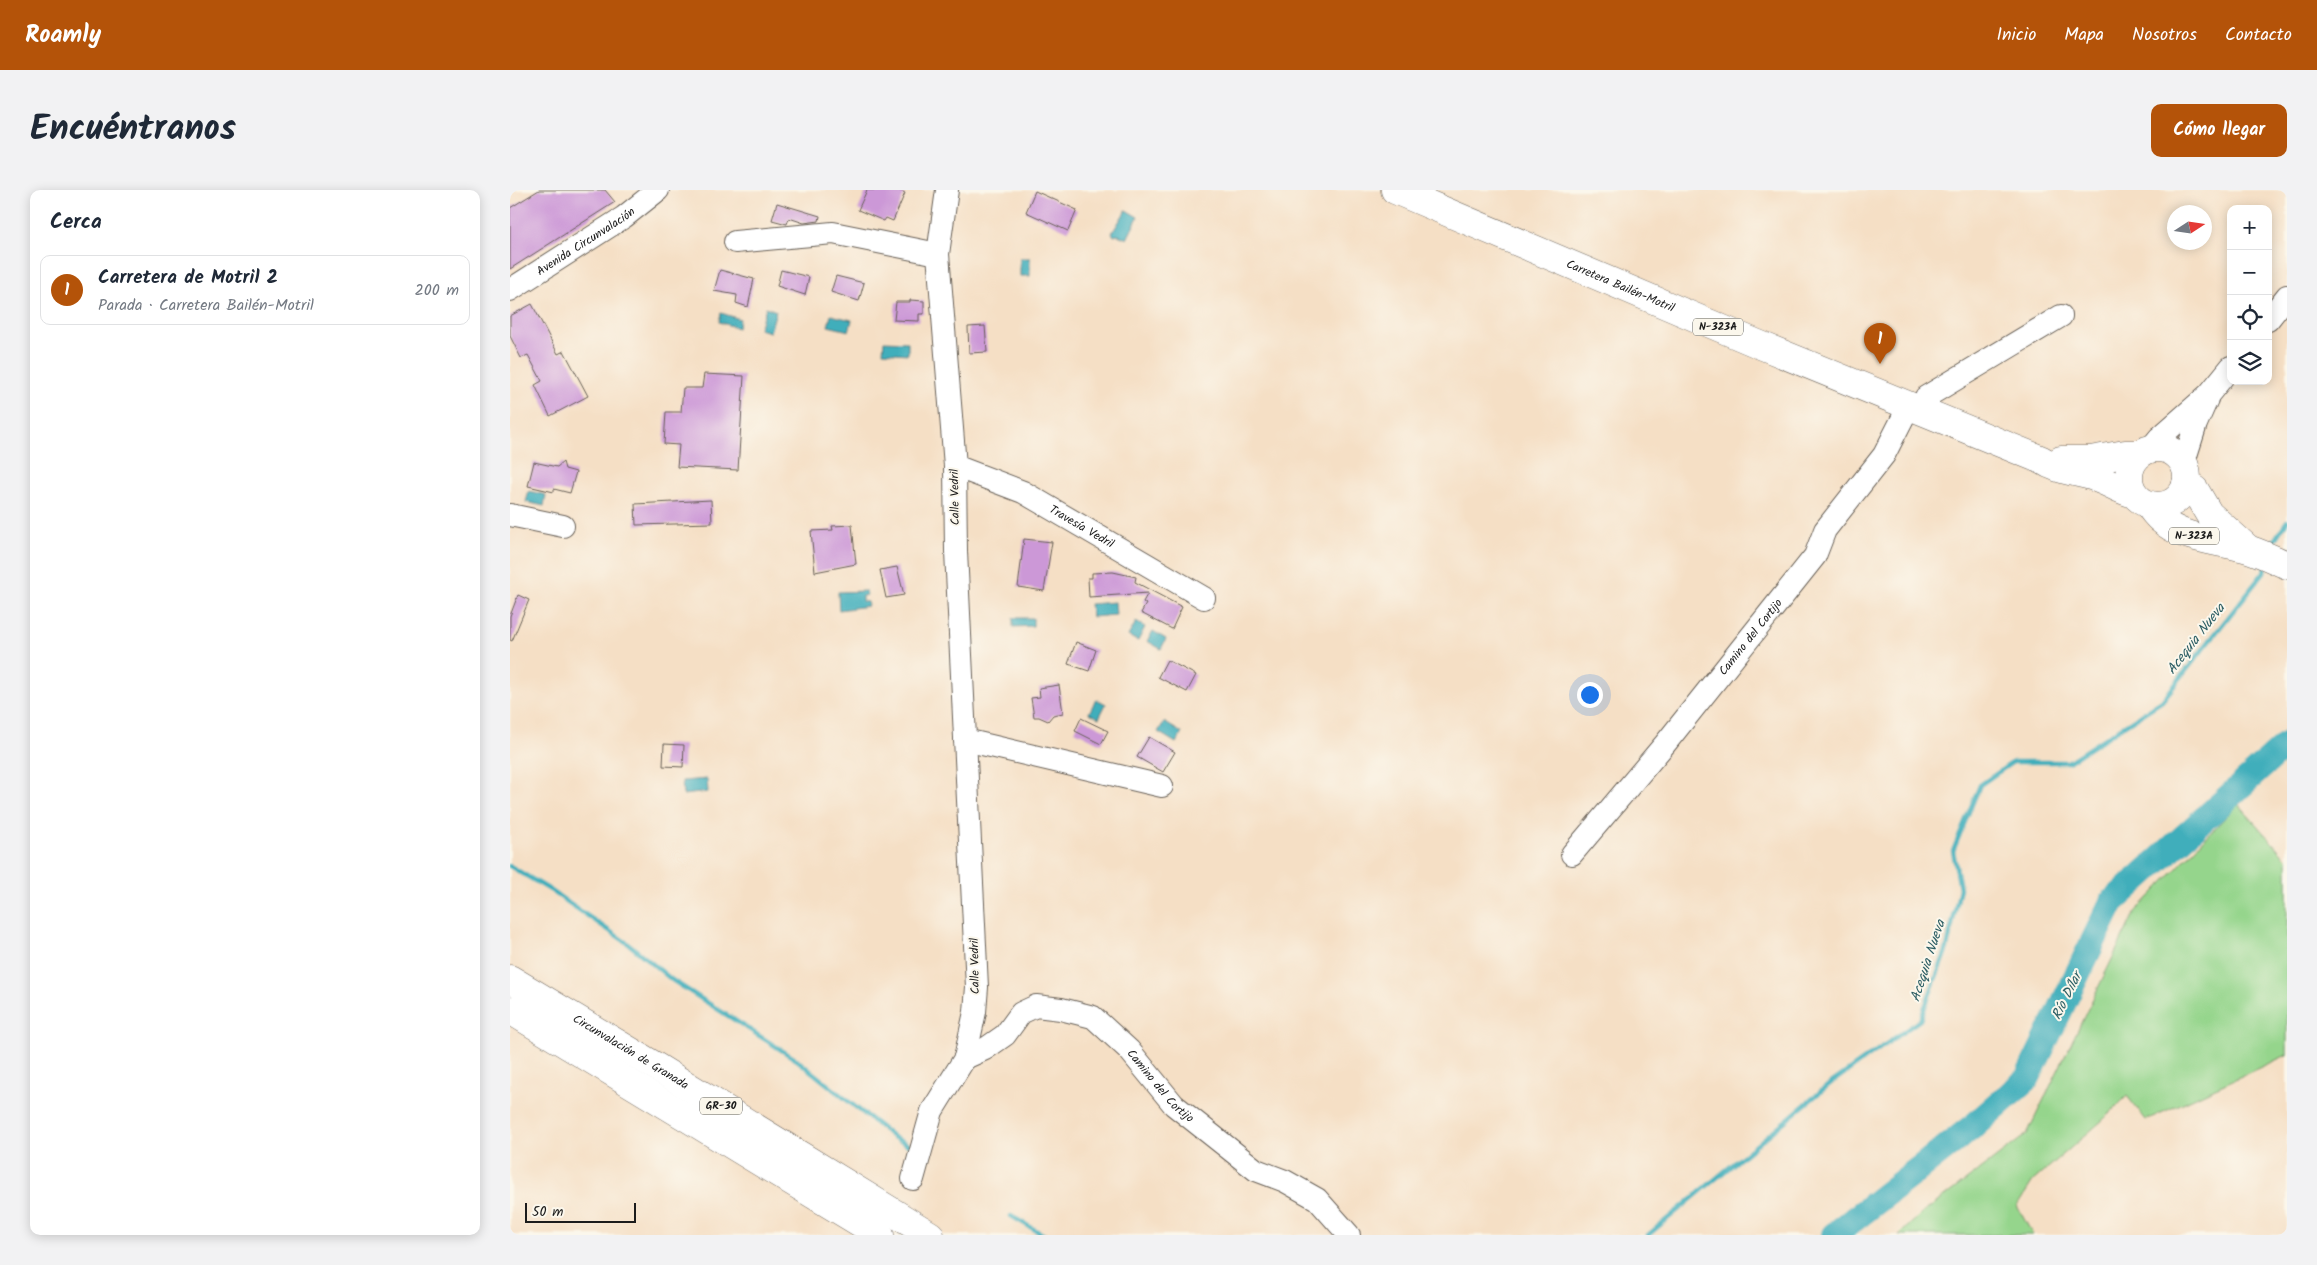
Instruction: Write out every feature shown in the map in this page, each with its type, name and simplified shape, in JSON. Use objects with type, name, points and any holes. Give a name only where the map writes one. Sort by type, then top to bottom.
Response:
[{"type":"main road","name":"Carretera Bailén-Motril","points":[[1395,190],[2042,460],[2054,468],[2093,477],[2141,499]]},
{"type":"main road","name":"N-323A","points":[[2145,452],[2169,450],[2174,454],[2210,514],[2253,551]]},
{"type":"main road","name":"Carretera Bailén-Motril","points":[[2042,460],[2090,460],[2145,452]]},
{"type":"main road","points":[[2141,499],[2129,483],[2129,472],[2132,464],[2145,452]]},
{"type":"main road","name":"N-323A","points":[[2141,499],[2162,506],[2173,502],[2181,495],[2185,474]]},
{"type":"main road","name":"N-323A","points":[[2141,499],[2156,516],[2182,533],[2226,546],[2253,551],[2287,565]]},
{"type":"main road","name":"Circunvalación de Granada","points":[[510,979],[930,1235]]},
{"type":"main road","name":"GR-30","points":[[510,1010],[880,1235]]},
{"type":"street","name":"Calle Vedril","points":[[913,1179],[932,1110],[965,1058],[975,1012],[977,987],[956,551],[955,466],[938,254],[946,190]]},
{"type":"street","name":"Avenida Circunvalación","points":[[510,290],[648,193]]},
{"type":"street","points":[[735,242],[833,232],[938,254]]},
{"type":"street","points":[[2272,315],[2287,296]]},
{"type":"street","name":"Camino del Cortijo","points":[[1572,854],[1665,744],[1815,556],[1825,530],[1884,455],[1915,408],[1926,396],[2060,316]]},
{"type":"street","points":[[2145,452],[2210,394],[2227,372]]},
{"type":"street","points":[[2185,474],[2196,424],[2210,394]]},
{"type":"street","name":"Travesía Vedril","points":[[955,466],[1023,492],[1204,598]]},
{"type":"street","points":[[510,515],[564,526]]},
{"type":"street","points":[[965,740],[1162,786]]},
{"type":"street","name":"Camino del Cortijo","points":[[965,1058],[985,1050],[1005,1035],[1021,1013],[1036,1006],[1061,1009],[1094,1017],[1129,1050],[1174,1105],[1256,1170],[1285,1181],[1317,1199],[1349,1235]]},
{"type":"green space","points":[[2238,804],[2287,859],[2287,1055],[2146,1120],[2127,1096],[2104,1119],[2033,1181],[2017,1206],[2033,1235],[1899,1235],[1920,1215],[2027,1134],[2135,912]]},
{"type":"water","points":[[1126,210],[1138,217],[1127,239],[1118,235],[1114,236],[1112,233]]},
{"type":"water","points":[[1020,258],[1030,258],[1030,276],[1020,276]]},
{"type":"water","points":[[766,307],[776,311],[770,332],[759,329]]},
{"type":"water","points":[[721,313],[740,319],[738,328],[719,322]]},
{"type":"water","points":[[831,315],[852,320],[849,331],[828,326]]},
{"type":"water","points":[[884,341],[908,342],[908,354],[883,352]]},
{"type":"water","points":[[529,491],[546,495],[544,506],[526,502]]},
{"type":"water","points":[[866,591],[867,595],[862,596],[862,601],[867,602],[868,606],[839,610],[838,592]]},
{"type":"water","points":[[1115,602],[1116,615],[1092,617],[1090,604]]},
{"type":"water","points":[[1013,618],[1033,618],[1033,626],[1013,627]]},
{"type":"water","points":[[1136,622],[1145,627],[1138,641],[1128,636]]},
{"type":"water","points":[[1153,631],[1166,639],[1161,649],[1147,641]]},
{"type":"water","points":[[1096,699],[1106,704],[1099,718],[1089,713]]},
{"type":"water","points":[[1164,722],[1182,733],[1176,743],[1158,732]]},
{"type":"water","points":[[707,779],[708,792],[683,795],[682,781]]},
{"type":"building","points":[[539,190],[605,190],[615,202],[510,269],[510,208]]},
{"type":"building","points":[[867,190],[899,190],[905,193],[893,221],[886,218],[884,221],[858,210]]},
{"type":"building","points":[[1035,191],[1077,210],[1068,231],[1026,212]]},
{"type":"building","points":[[777,203],[820,216],[819,221],[804,223],[789,218],[787,224],[772,220]]},
{"type":"building","points":[[720,270],[754,279],[748,307],[736,303],[737,295],[714,291]]},
{"type":"building","points":[[781,270],[809,277],[805,295],[777,286]]},
{"type":"building","points":[[836,276],[864,283],[859,301],[831,292]]},
{"type":"building","points":[[910,300],[924,301],[924,314],[919,314],[919,321],[894,320],[896,302],[910,302]]},
{"type":"building","points":[[532,304],[558,354],[564,351],[588,396],[550,416],[535,385],[542,381],[528,355],[521,358],[510,336],[510,316]]},
{"type":"building","points":[[985,326],[987,352],[969,353],[968,327]]},
{"type":"building","points":[[704,374],[744,376],[738,470],[677,467],[679,445],[664,444],[666,412],[681,412],[683,388],[702,388]]},
{"type":"building","points":[[534,462],[557,467],[563,462],[565,469],[576,472],[570,493],[554,489],[554,492],[528,486]]},
{"type":"building","points":[[711,500],[712,523],[636,525],[635,504]]},
{"type":"building","points":[[852,525],[856,564],[815,572],[811,531],[833,530],[832,526]]},
{"type":"building","points":[[1024,539],[1052,542],[1044,591],[1018,587]]},
{"type":"building","points":[[897,567],[904,595],[886,598],[880,570]]},
{"type":"building","points":[[1113,572],[1136,577],[1135,582],[1182,607],[1172,629],[1141,613],[1146,604],[1143,602],[1148,593],[1089,597],[1088,578],[1092,578],[1092,573]]},
{"type":"building","points":[[518,595],[529,600],[512,641],[510,640],[510,616]]},
{"type":"building","points":[[1076,642],[1096,650],[1089,671],[1068,664]]},
{"type":"building","points":[[1167,660],[1196,675],[1187,692],[1158,677]]},
{"type":"building","points":[[1059,685],[1063,713],[1053,715],[1048,721],[1034,717],[1031,698],[1040,697],[1039,688]]},
{"type":"building","points":[[1081,718],[1108,731],[1101,744],[1075,731]]},
{"type":"building","points":[[1149,737],[1175,752],[1163,772],[1137,757]]},
{"type":"building","points":[[664,744],[684,745],[683,767],[663,766]]},
{"type":"waterway","name":"Acequia Nueva","points":[[2269,548],[2287,521]]},
{"type":"waterway","name":"Acequia Nueva","points":[[1648,1235],[1831,1083],[1920,1020],[1947,948],[1960,888],[1953,851],[1980,785],[2013,762],[2068,762],[2162,701],[2264,572],[2265,565]]},
{"type":"waterway","name":"Río Dílar","points":[[1834,1235],[1976,1124],[2027,1079],[2112,902],[2287,744]]},
{"type":"waterway","points":[[510,866],[550,890],[630,945],[672,980],[797,1060],[893,1137],[910,1146]]},
{"type":"waterway","points":[[1011,1216],[1044,1235]]},
{"type":"place","name":"Carretera de Motril 2","points":[[1880,364]]}]
